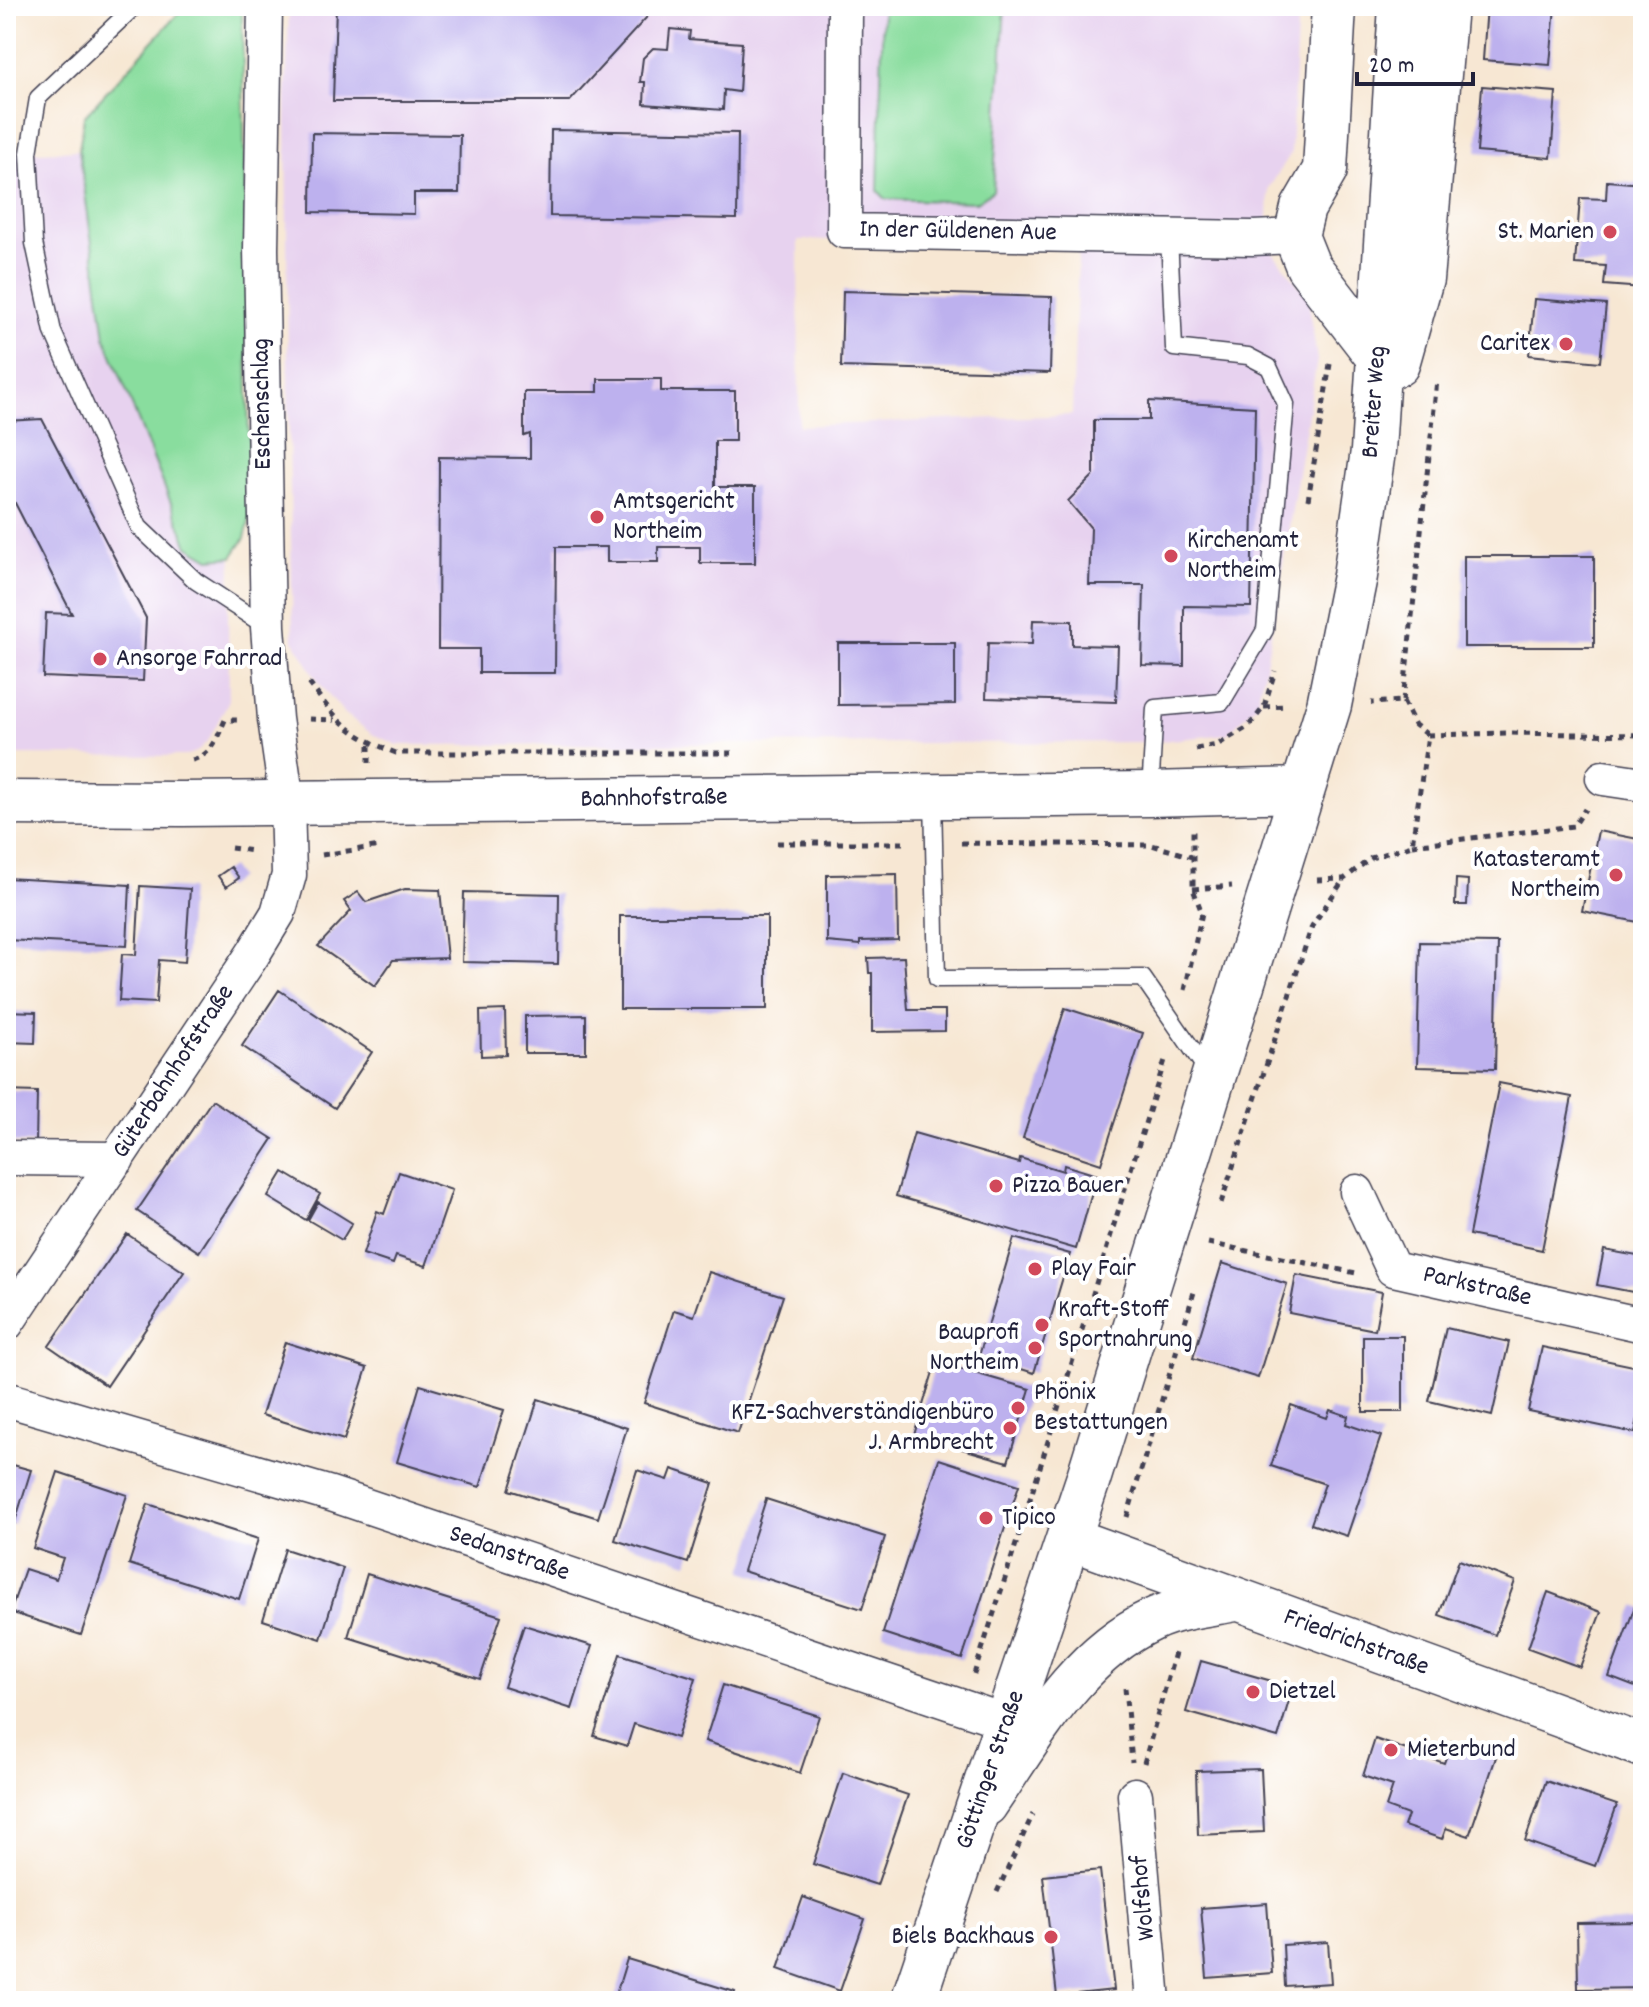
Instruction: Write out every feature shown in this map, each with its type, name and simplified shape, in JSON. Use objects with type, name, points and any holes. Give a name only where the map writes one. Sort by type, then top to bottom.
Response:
[{"type":"main road","points":[[1334,6],[1325,170],[1303,208],[1296,236],[1308,266],[1379,358]]},
{"type":"main road","name":"Breiter Weg","points":[[1211,1077],[1329,705],[1355,576],[1373,451],[1401,6]]},
{"type":"main road","points":[[1373,451],[1421,279],[1445,6]]},
{"type":"main road","name":"Bahnhofstraße","points":[[6,803],[182,804],[1302,790]]},
{"type":"main road","name":"Göttinger Straße","points":[[913,2001],[1069,1538],[1211,1077]]},
{"type":"street","name":"Eschenschlag","points":[[265,6],[261,249],[268,627],[275,719],[287,802]]},
{"type":"street","name":"In der Güldenen Aue","points":[[845,6],[844,231],[1263,239],[1296,236]]},
{"type":"street","points":[[1603,778],[1643,784]]},
{"type":"street","name":"Güterbahnhofstraße","points":[[6,1324],[278,913],[289,875],[287,802]]},
{"type":"street","points":[[6,1158],[117,1159]]},
{"type":"street","name":"Parkstraße","points":[[1357,1192],[1393,1269],[1643,1325]]},
{"type":"street","name":"Sedanstraße","points":[[6,1399],[331,1494],[1007,1722]]},
{"type":"street","name":"Friedrichstraße","points":[[1069,1538],[1643,1746]]},
{"type":"street","points":[[972,1826],[1054,1706],[1102,1650],[1155,1618],[1236,1600]]},
{"type":"street","name":"Wolfshof","points":[[1135,1795],[1153,2001]]},
{"type":"lane","points":[[135,6],[38,98],[29,153],[34,243],[53,332],[139,527],[196,581],[268,627]]},
{"type":"lane","points":[[1150,794],[1155,708],[1222,702],[1265,630],[1286,404],[1269,367],[1248,356],[1174,348],[1169,235]]},
{"type":"lane","points":[[933,796],[937,979],[1143,978],[1211,1077]]},
{"type":"path","points":[[1307,505],[1330,367],[1328,353]]},
{"type":"path","points":[[268,627],[336,720],[369,743],[396,753],[741,753]]},
{"type":"path","points":[[1264,707],[1276,668]]},
{"type":"path","points":[[183,763],[202,757],[215,744],[225,720],[336,720]]},
{"type":"path","points":[[1428,735],[1643,735]]},
{"type":"path","points":[[1152,750],[1197,748]]},
{"type":"path","points":[[1412,845],[1574,826],[1603,778]]},
{"type":"path","points":[[773,843],[1152,845],[1192,857]]},
{"type":"path","points":[[222,847],[288,855],[329,855],[393,844]]},
{"type":"path","points":[[1218,1212],[1312,926],[1344,879]]},
{"type":"path","points":[[1033,1495],[1113,1224],[1177,1025],[1202,913],[1193,889]]},
{"type":"path","points":[[1204,1257],[1208,1243],[1359,1274],[1393,1269]]},
{"type":"path","points":[[1139,1475],[1195,1286]]},
{"type":"path","points":[[1135,1795],[1187,1609]]},
{"type":"path","points":[[1125,1686],[1135,1795]]},
{"type":"path","points":[[994,1898],[1037,1804]]},
{"type":"shaded area","points":[[289,6],[1298,6],[1291,153],[1269,188],[1267,245],[1308,297],[1317,360],[1267,659],[1256,705],[1227,734],[1152,742],[398,745],[372,734],[344,713],[319,683],[293,640],[286,98]],"holes":[[[1079,237],[1072,415],[799,426],[798,240]]]},
{"type":"shaded area","points":[[79,150],[105,337],[211,559],[232,557],[228,610],[229,700],[209,739],[198,751],[185,756],[6,755],[6,151]]},
{"type":"green space","points":[[185,6],[242,6],[250,518],[245,538],[232,557],[210,559],[188,546],[105,337],[79,150],[84,117]]},
{"type":"green space","points":[[883,6],[1005,6],[993,191],[976,202],[886,199],[878,191]]},
{"type":"building","points":[[336,6],[657,6],[570,101],[333,101]]},
{"type":"building","points":[[1487,6],[1555,6],[1550,65],[1483,60]]},
{"type":"building","points":[[670,29],[690,31],[689,39],[742,43],[739,92],[724,90],[723,110],[644,104],[645,82],[640,82],[643,58],[653,48],[668,49]]},
{"type":"building","points":[[1482,86],[1556,92],[1551,158],[1477,152]]},
{"type":"building","points":[[551,130],[738,133],[737,219],[550,216]]},
{"type":"building","points":[[312,133],[460,135],[459,193],[414,193],[414,214],[311,212]]},
{"type":"building","name":"St. Marien","points":[[1607,181],[1643,184],[1643,288],[1604,285],[1606,266],[1575,264],[1580,198],[1606,199]]},
{"type":"building","points":[[843,291],[1052,297],[1050,373],[841,367]]},
{"type":"building","points":[[1534,299],[1606,305],[1600,362],[1529,355]]},
{"type":"building","points":[[1643,356],[1643,378],[1638,377]]},
{"type":"building","name":"Amtsgericht Northeim","points":[[598,379],[661,379],[661,391],[735,391],[735,441],[715,441],[715,487],[755,487],[755,563],[700,563],[700,547],[658,547],[658,562],[607,562],[607,547],[556,547],[555,673],[479,673],[479,649],[438,649],[439,457],[530,458],[530,434],[524,436],[524,392],[598,392]]},
{"type":"building","name":"Kirchenamt Northeim","points":[[1149,401],[1255,407],[1251,607],[1184,606],[1184,666],[1142,665],[1144,585],[1089,585],[1091,528],[1068,501],[1094,475],[1094,420],[1149,420]]},
{"type":"building","points":[[42,419],[146,618],[143,681],[43,677],[46,613],[72,614],[15,503],[6,505],[6,421]]},
{"type":"building","points":[[1464,556],[1594,556],[1594,647],[1464,647]]},
{"type":"building","points":[[1033,620],[1072,621],[1072,645],[1118,646],[1116,702],[986,698],[988,643],[1032,644]]},
{"type":"building","points":[[838,643],[955,643],[955,704],[838,705]]},
{"type":"building","name":"Katasteramt Northeim","points":[[1598,831],[1643,840],[1643,923],[1582,911]]},
{"type":"building","points":[[231,867],[239,878],[226,887],[218,876]]},
{"type":"building","points":[[897,874],[898,940],[860,941],[860,945],[827,942],[827,875]]},
{"type":"building","points":[[6,878],[130,885],[127,946],[6,940]]},
{"type":"building","points":[[1456,879],[1468,880],[1467,905],[1455,905]]},
{"type":"building","points":[[140,886],[190,889],[185,962],[159,960],[156,1003],[119,1001],[122,954],[136,955]]},
{"type":"building","points":[[405,889],[440,890],[447,958],[393,960],[375,986],[318,946],[351,911],[344,901],[358,892],[366,902]]},
{"type":"building","points":[[464,892],[559,894],[558,964],[462,962]]},
{"type":"building","points":[[620,916],[767,916],[767,1009],[620,1009]]},
{"type":"building","points":[[1420,942],[1498,943],[1495,1069],[1417,1067]]},
{"type":"building","points":[[904,957],[908,1010],[945,1010],[945,1031],[872,1032],[872,973],[869,973],[868,958]]},
{"type":"building","points":[[279,990],[372,1052],[335,1108],[242,1046]]},
{"type":"building","points":[[1065,1008],[1143,1033],[1101,1164],[1023,1138]]},
{"type":"building","points":[[505,1010],[506,1055],[481,1056],[480,1011]]},
{"type":"building","points":[[6,1011],[36,1012],[35,1043],[6,1042]]},
{"type":"building","points":[[586,1015],[586,1053],[525,1053],[525,1016]]},
{"type":"building","points":[[1499,1083],[1572,1097],[1542,1250],[1469,1235]]},
{"type":"building","points":[[6,1091],[37,1092],[36,1144],[6,1142]]},
{"type":"building","points":[[212,1100],[273,1139],[199,1252],[137,1211]]},
{"type":"building","name":"Pizza Bauer","points":[[914,1133],[1019,1163],[1020,1158],[1063,1171],[1064,1165],[1097,1175],[1076,1249],[896,1196]]},
{"type":"building","points":[[283,1172],[320,1194],[306,1220],[268,1197]]},
{"type":"building","points":[[399,1172],[452,1190],[426,1266],[396,1256],[393,1264],[363,1254],[377,1211],[384,1214]]},
{"type":"building","points":[[318,1202],[352,1223],[342,1240],[308,1220]]},
{"type":"building","points":[[127,1234],[184,1272],[107,1386],[49,1346]]},
{"type":"building","points":[[1014,1238],[1070,1254],[1034,1373],[979,1356]]},
{"type":"building","points":[[1604,1250],[1643,1257],[1643,1294],[1597,1285]]},
{"type":"building","points":[[1222,1263],[1287,1284],[1258,1378],[1193,1358]]},
{"type":"building","points":[[709,1272],[783,1296],[738,1433],[644,1403],[674,1310],[694,1316]]},
{"type":"building","points":[[1296,1275],[1382,1292],[1375,1330],[1289,1313]]},
{"type":"building","points":[[1446,1328],[1509,1342],[1492,1416],[1429,1401]]},
{"type":"building","points":[[1363,1336],[1403,1336],[1403,1412],[1363,1412]]},
{"type":"building","points":[[285,1342],[367,1368],[344,1440],[262,1415]]},
{"type":"building","points":[[1542,1347],[1643,1368],[1643,1393],[1635,1433],[1528,1411]]},
{"type":"building","points":[[936,1362],[1030,1389],[1008,1462],[914,1435]]},
{"type":"building","points":[[420,1385],[504,1410],[480,1487],[397,1462]]},
{"type":"building","points":[[538,1399],[627,1428],[598,1518],[509,1490]]},
{"type":"building","points":[[1291,1405],[1327,1418],[1330,1410],[1348,1416],[1346,1424],[1381,1436],[1347,1536],[1311,1524],[1325,1484],[1271,1466]]},
{"type":"building","points":[[939,1459],[1019,1485],[962,1659],[883,1633]]},
{"type":"building","points":[[6,1463],[31,1470],[14,1525],[6,1522]]},
{"type":"building","points":[[672,1469],[713,1483],[688,1563],[615,1540],[637,1470],[668,1480]]},
{"type":"building","points":[[58,1472],[127,1495],[81,1635],[10,1612],[25,1569],[56,1579],[63,1558],[33,1548]]},
{"type":"building","points":[[766,1499],[885,1537],[862,1609],[743,1571]]},
{"type":"building","points":[[148,1504],[258,1539],[239,1599],[129,1564]]},
{"type":"building","points":[[285,1549],[343,1568],[321,1639],[263,1620]]},
{"type":"building","points":[[1459,1560],[1515,1581],[1495,1635],[1439,1615]]},
{"type":"building","points":[[367,1574],[501,1616],[480,1679],[348,1637]]},
{"type":"building","points":[[1548,1592],[1601,1612],[1580,1667],[1528,1648]]},
{"type":"building","points":[[1635,1606],[1643,1609],[1643,1690],[1609,1677]]},
{"type":"building","points":[[524,1625],[592,1646],[572,1709],[504,1687]]},
{"type":"building","points":[[620,1654],[696,1678],[677,1738],[634,1724],[627,1746],[594,1736]]},
{"type":"building","points":[[1201,1661],[1293,1687],[1278,1738],[1186,1712]]},
{"type":"building","points":[[723,1685],[819,1716],[800,1773],[705,1741]]},
{"type":"building","points":[[1375,1739],[1444,1763],[1452,1741],[1496,1757],[1469,1836],[1446,1828],[1442,1839],[1404,1826],[1408,1815],[1386,1807],[1393,1786],[1363,1776]]},
{"type":"building","points":[[1261,1769],[1264,1832],[1198,1835],[1196,1771]]},
{"type":"building","points":[[843,1773],[908,1795],[877,1885],[813,1864]]},
{"type":"building","points":[[1546,1781],[1617,1805],[1595,1866],[1525,1841]]},
{"type":"building","points":[[1100,1870],[1114,1990],[1057,1996],[1043,1876]]},
{"type":"building","points":[[803,1897],[865,1919],[840,1991],[778,1969]]},
{"type":"building","points":[[1267,1903],[1272,1973],[1207,1978],[1201,1908]]},
{"type":"building","points":[[1643,1922],[1643,1988],[1578,1989],[1577,1923]]},
{"type":"building","points":[[1328,1942],[1331,1983],[1285,1986],[1283,1945]]},
{"type":"building","points":[[627,1959],[735,1992],[732,2001],[614,2001]]},
{"type":"place","name":"St. Marien","points":[[1610,232]]},
{"type":"place","name":"Caritex","points":[[1566,344]]},
{"type":"place","name":"Amtsgericht Northeim","points":[[597,517]]},
{"type":"place","name":"Kirchenamt Northeim","points":[[1171,556]]},
{"type":"place","name":"Ansorge Fahrrad","points":[[100,659]]},
{"type":"place","name":"Katasteramt Northeim","points":[[1616,875]]},
{"type":"place","name":"Pizza Bauer","points":[[996,1186]]},
{"type":"place","name":"Play Fair","points":[[1035,1269]]},
{"type":"place","name":"Kraft-Stoff Sportnahrung","points":[[1042,1325]]},
{"type":"place","name":"Bauprofi Northeim","points":[[1035,1348]]},
{"type":"place","name":"Phönix Bestattungen","points":[[1018,1408]]},
{"type":"place","name":"KFZ-Sachverständigenbüro J. Armbrecht","points":[[1010,1428]]},
{"type":"place","name":"Tipico","points":[[986,1518]]},
{"type":"place","name":"Dietzel","points":[[1253,1692]]},
{"type":"place","name":"Mieterbund","points":[[1391,1750]]},
{"type":"place","name":"Biels Backhaus","points":[[1051,1937]]}]
